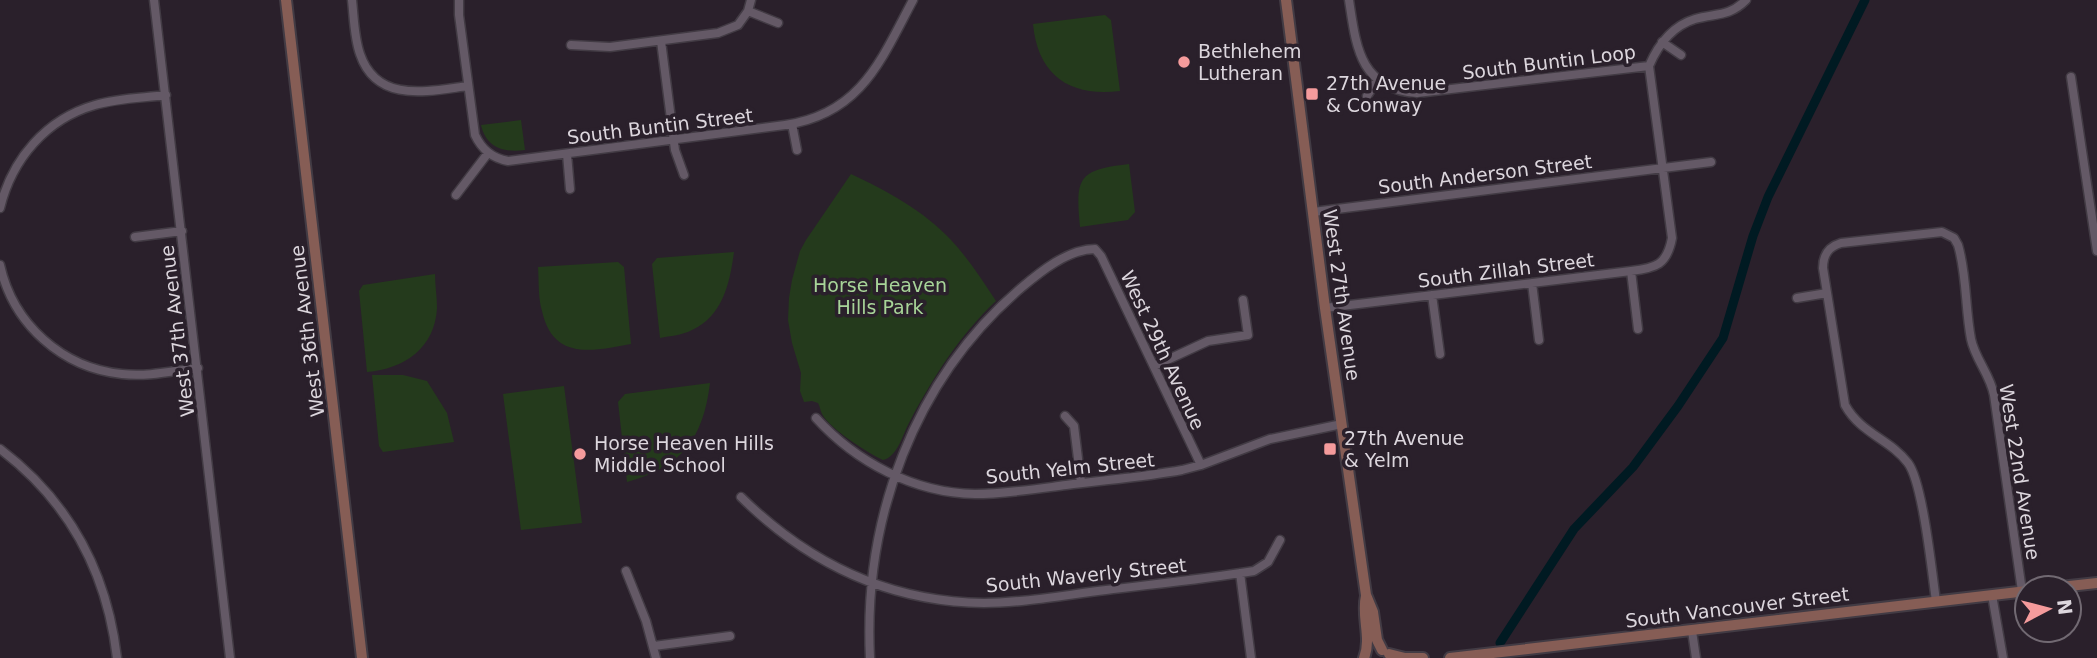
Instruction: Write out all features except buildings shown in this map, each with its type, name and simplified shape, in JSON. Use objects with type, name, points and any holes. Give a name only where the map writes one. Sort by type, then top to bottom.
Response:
[{"type":"street","name":"West 37th Avenue","points":[[154,0],[230,658]]},
{"type":"street","name":"West 36th Avenue","points":[[286,0],[362,658]]},
{"type":"street","points":[[352,0],[360,55],[378,80],[411,92],[468,86]]},
{"type":"street","points":[[456,195],[488,153],[475,135],[459,0]]},
{"type":"street","points":[[571,45],[610,47],[727,31],[738,25],[751,0]]},
{"type":"street","name":"South Buntin Street","points":[[488,153],[508,161],[792,124],[820,116],[856,93],[873,72],[913,0]]},
{"type":"street","name":"West 27th Avenue","points":[[1286,0],[1325,308],[1366,595],[1373,612],[1377,640],[1387,654]]},
{"type":"street","points":[[1349,0],[1356,46],[1361,59],[1378,79],[1367,96]]},
{"type":"street","name":"South Buntin Loop","points":[[1378,79],[1403,92],[1417,93],[1649,66],[1662,42],[1685,23],[1724,15],[1736,10],[1746,0]]},
{"type":"street","points":[[748,10],[778,23]]},
{"type":"street","points":[[661,41],[675,150],[684,175]]},
{"type":"street","points":[[1662,42],[1681,55]]},
{"type":"street","points":[[1649,66],[1662,167]]},
{"type":"street","points":[[2071,77],[2097,251]]},
{"type":"street","points":[[0,208],[16,166],[48,129],[97,104],[166,95]]},
{"type":"street","points":[[792,124],[797,150]]},
{"type":"street","points":[[567,154],[570,189]]},
{"type":"street","name":"South Anderson Street","points":[[1313,212],[1711,162]]},
{"type":"street","name":"South Zillah Street","points":[[1325,308],[1654,267],[1661,264],[1670,249],[1672,238],[1662,167]]},
{"type":"street","points":[[135,237],[182,231]]},
{"type":"street","name":"West 22nd Avenue","points":[[1827,293],[1823,268],[1826,253],[1833,246],[1936,232],[1954,238],[1959,250],[1973,348],[1989,376],[1994,395],[2021,574]]},
{"type":"street","name":"West 29th Avenue","points":[[894,475],[905,445],[927,404],[953,362],[984,323],[1004,302],[1045,269],[1086,249],[1095,249],[1104,262],[1200,465]]},
{"type":"street","points":[[0,265],[9,293],[24,320],[50,346],[75,362],[100,370],[140,375],[198,368]]},
{"type":"street","points":[[1631,271],[1638,329]]},
{"type":"street","points":[[1532,283],[1539,340]]},
{"type":"street","points":[[1797,298],[1827,293],[1845,405],[1856,422],[1903,458],[1915,476],[1936,601]]},
{"type":"street","points":[[1432,295],[1440,354]]},
{"type":"street","points":[[1154,366],[1208,341],[1248,335],[1243,300]]},
{"type":"street","points":[[1065,415],[1073,426],[1081,483]]},
{"type":"street","name":"South Yelm Street","points":[[816,418],[847,448],[894,475],[934,489],[973,494],[1001,493],[1175,471],[1200,465],[1270,439],[1342,424]]},
{"type":"street","points":[[0,449],[28,471],[71,522],[90,557],[105,597],[117,658]]},
{"type":"street","points":[[870,658],[871,583],[880,527],[894,475]]},
{"type":"street","name":"South Waverly Street","points":[[741,498],[772,527],[811,554],[871,583],[924,597],[986,603],[1240,573],[1254,570],[1268,562],[1280,540]]},
{"type":"street","points":[[626,571],[656,658]]},
{"type":"street","points":[[1240,573],[1251,658]]},
{"type":"street","name":"South Vancouver Street","points":[[1450,658],[1553,650],[2013,593]]},
{"type":"street","name":"West 27th Avenue","points":[[1364,657],[1367,646],[1363,609],[1366,595]]},
{"type":"street","points":[[1992,596],[2003,658]]},
{"type":"street","points":[[1692,631],[1696,658]]},
{"type":"street","points":[[654,646],[730,636]]},
{"type":"street","name":"West 27th Avenue","points":[[1364,657],[1373,650],[1387,654]]},
{"type":"street","points":[[1387,654],[1423,658]]},
{"type":"green space","points":[[1105,15],[1111,20],[1120,91],[1102,92],[1072,86],[1050,70],[1036,42],[1033,24]]},
{"type":"green space","points":[[521,120],[525,150],[510,151],[497,147],[487,139],[481,125]]},
{"type":"green space","points":[[1129,164],[1135,212],[1128,220],[1080,227],[1079,196],[1084,179],[1100,169]]},
{"type":"green space","name":"Horse Heaven Hills Park","points":[[851,174],[904,202],[929,219],[963,254],[996,301],[970,328],[948,357],[919,404],[896,450],[883,460],[833,427],[822,414],[818,403],[804,402],[800,391],[801,373],[788,320],[792,280],[800,251]]},
{"type":"green space","points":[[734,252],[727,286],[711,316],[688,332],[660,338],[652,264],[657,258]]},
{"type":"green space","points":[[618,262],[624,267],[631,344],[603,349],[576,349],[555,338],[547,327],[541,306],[538,267]]},
{"type":"green space","points":[[435,274],[435,322],[424,345],[405,361],[367,372],[359,291],[363,285]]},
{"type":"green space","points":[[372,375],[403,375],[427,381],[447,413],[454,442],[383,452],[379,446]]},
{"type":"green space","points":[[710,383],[702,420],[686,448],[662,468],[627,482],[618,402],[625,394]]},
{"type":"green space","points":[[564,386],[582,523],[521,530],[503,394]]},
{"type":"waterway","points":[[1500,643],[1574,529],[1633,467],[1723,338],[1753,236],[1768,197],[1865,0]]},
{"type":"place","name":"Bethlehem Lutheran","points":[[1184,62]]},
{"type":"place","name":"27th Avenue & Conway","points":[[1312,94]]},
{"type":"place","name":"27th Avenue & Yelm","points":[[1330,449]]},
{"type":"place","name":"Horse Heaven Hills Middle School","points":[[580,454]]}]
